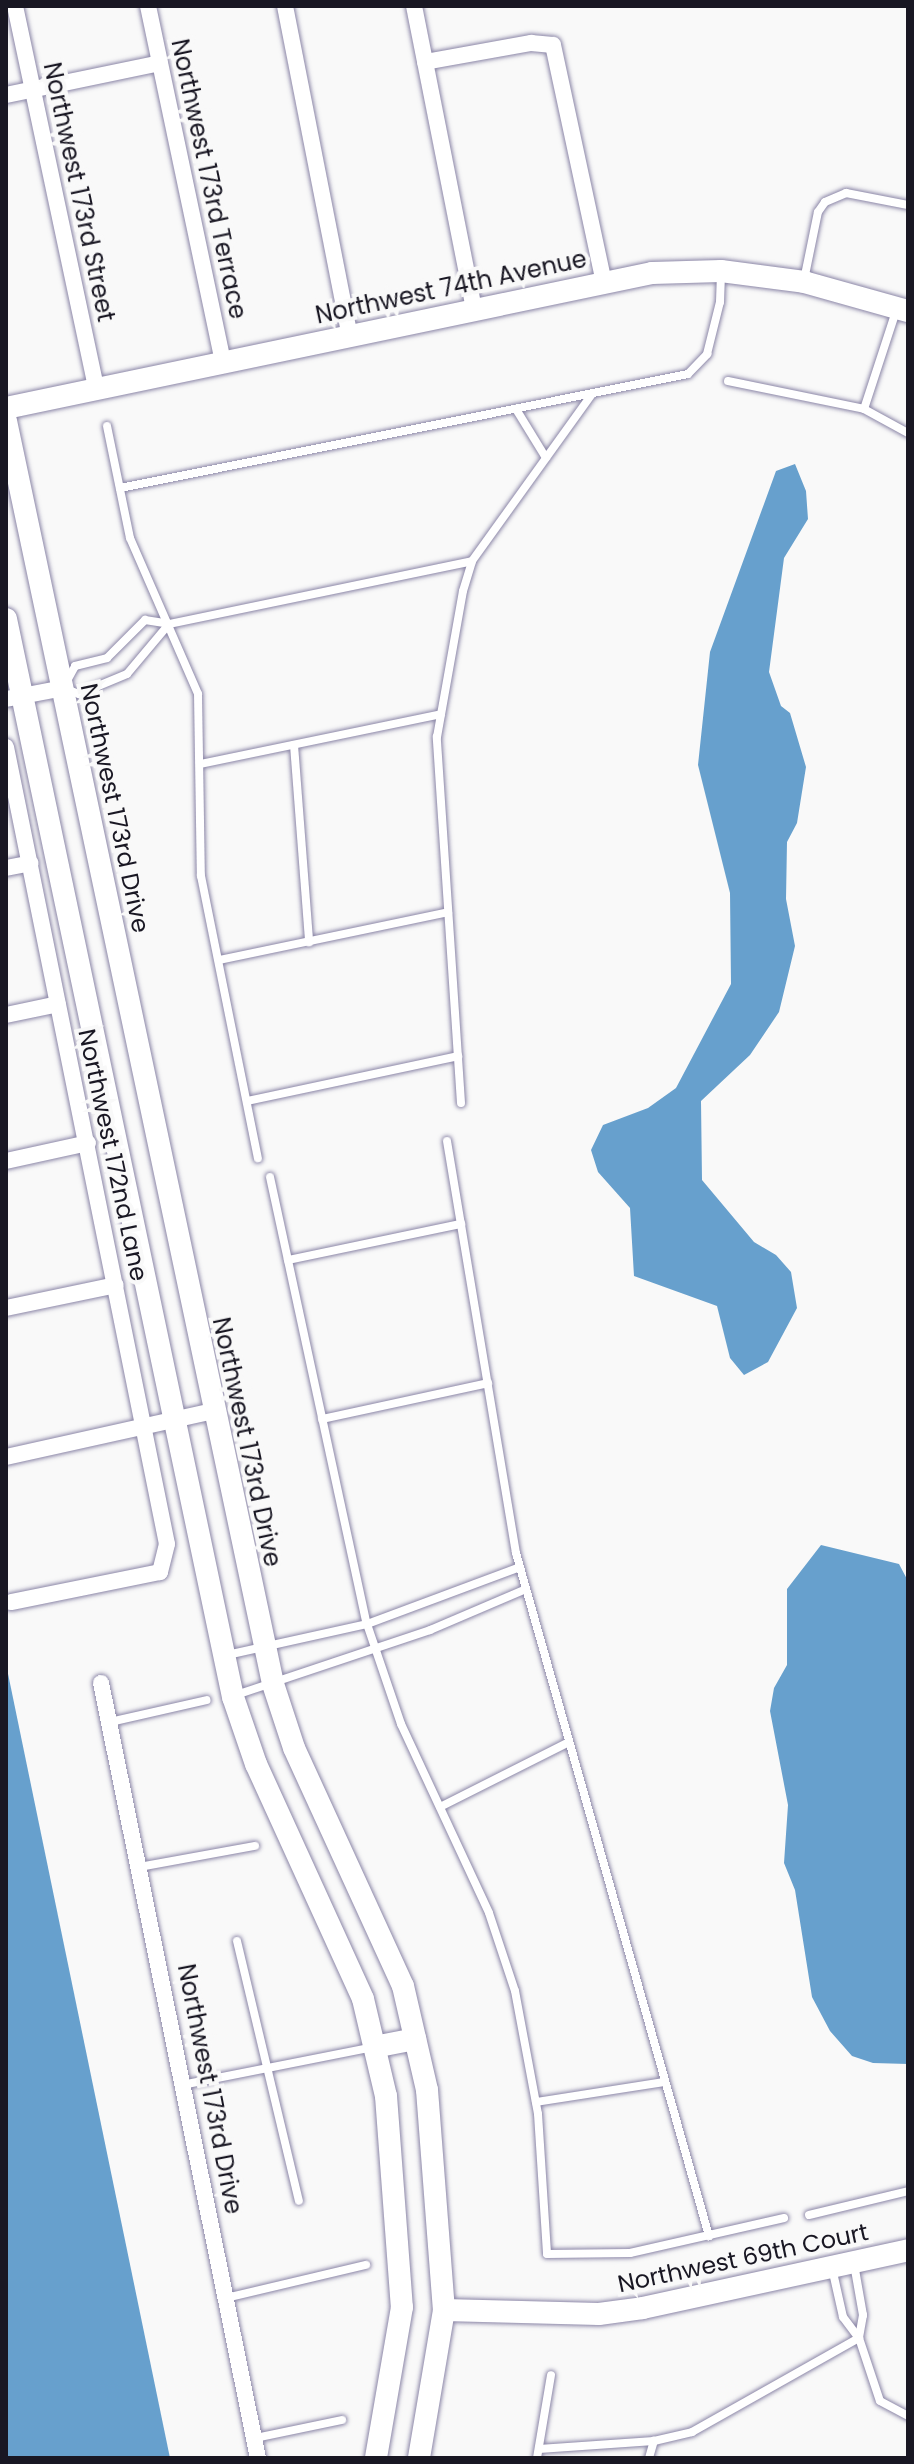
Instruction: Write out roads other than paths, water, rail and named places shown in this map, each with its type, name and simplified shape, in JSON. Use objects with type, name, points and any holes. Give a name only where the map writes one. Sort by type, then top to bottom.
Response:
[{"type":"street","name":"Northwest 173rd Street","points":[[15,6],[96,387]]},
{"type":"street","name":"Northwest 173rd Terrace","points":[[148,6],[223,362]]},
{"type":"street","points":[[285,6],[350,336]]},
{"type":"street","points":[[414,6],[474,309]]},
{"type":"street","points":[[425,62],[531,43],[553,45],[604,282]]},
{"type":"street","points":[[6,95],[160,63]]},
{"type":"street","name":"Northwest 74th Avenue","points":[[6,408],[652,273],[721,271],[804,282],[903,309]]},
{"type":"street","name":"Northwest 173rd Drive","points":[[6,421],[263,1646],[294,1748],[403,1986],[427,2090],[444,2310],[419,2458]]},
{"type":"street","points":[[6,619],[14,697],[222,1656],[256,1764],[363,1999],[386,2096],[402,2307],[376,2458]]},
{"type":"street","points":[[14,697],[63,688]]},
{"type":"street","name":"Northwest 172nd Lane","points":[[6,747],[167,1544],[160,1572],[11,1602]]},
{"type":"street","points":[[6,868],[31,863]]},
{"type":"street","points":[[6,1015],[58,1004]]},
{"type":"street","points":[[6,1161],[88,1143]]},
{"type":"street","points":[[6,1308],[116,1285]]},
{"type":"street","points":[[6,1457],[214,1411]]},
{"type":"street","name":"Northwest 173rd Drive","points":[[101,1683],[258,2458]]},
{"type":"street","points":[[374,2047],[415,2039]]},
{"type":"street","name":"Northwest 69th Court","points":[[444,2310],[599,2314],[908,2250]]},
{"type":"lane","points":[[804,282],[825,202],[846,193],[908,205]]},
{"type":"lane","points":[[120,488],[688,374],[700,366],[715,327],[721,271]]},
{"type":"lane","points":[[864,409],[903,309]]},
{"type":"lane","points":[[728,381],[864,409],[908,433]]},
{"type":"lane","points":[[461,1103],[437,737],[441,714],[472,561],[592,394]]},
{"type":"lane","points":[[516,409],[546,458]]},
{"type":"lane","points":[[107,426],[130,538],[198,694],[201,876],[258,1158]]},
{"type":"lane","points":[[169,624],[127,674],[79,694],[63,688],[75,666],[107,658],[145,620],[169,624],[472,561]]},
{"type":"lane","points":[[200,764],[441,714]]},
{"type":"lane","points":[[294,745],[309,942]]},
{"type":"lane","points":[[219,960],[448,912]]},
{"type":"lane","points":[[247,1101],[458,1056]]},
{"type":"lane","points":[[447,1141],[520,1567],[567,1743],[709,2236]]},
{"type":"lane","points":[[270,1177],[367,1624],[401,1724],[489,1913],[515,1991],[536,2102],[547,2254],[630,2253],[784,2218]]},
{"type":"lane","points":[[288,1260],[461,1224]]},
{"type":"lane","points":[[322,1419],[488,1383]]},
{"type":"lane","points":[[222,1656],[367,1624],[520,1567]]},
{"type":"lane","points":[[233,1697],[375,1648],[526,1589]]},
{"type":"lane","points":[[109,1722],[207,1700]]},
{"type":"lane","points":[[440,1807],[567,1743]]},
{"type":"lane","points":[[138,1868],[255,1846]]},
{"type":"lane","points":[[237,1941],[299,2201]]},
{"type":"lane","points":[[182,2085],[374,2047]]},
{"type":"lane","points":[[536,2102],[663,2082]]},
{"type":"lane","points":[[809,2215],[908,2191]]},
{"type":"lane","points":[[226,2298],[366,2265]]},
{"type":"lane","points":[[843,2265],[843,2317],[859,2338],[880,2401],[908,2416]]},
{"type":"lane","points":[[843,2265],[863,2315],[859,2338]]},
{"type":"lane","points":[[551,2375],[538,2454],[654,2441],[692,2432],[859,2338]]},
{"type":"lane","points":[[254,2438],[342,2420]]},
{"type":"lane","points":[[649,2458],[654,2441]]},
{"type":"water","points":[[795,464],[806,491],[808,519],[784,558],[769,672],[781,706],[790,713],[806,767],[797,823],[787,842],[786,899],[795,946],[779,1012],[750,1055],[701,1101],[702,1180],[754,1242],[776,1255],[791,1272],[797,1308],[768,1362],[744,1375],[730,1358],[717,1306],[634,1276],[630,1208],[598,1172],[591,1150],[603,1125],[648,1108],[676,1088],[731,984],[730,893],[698,765],[710,652],[776,471]]},
{"type":"water","points":[[821,1545],[899,1564],[908,1581],[908,2064],[873,2063],[852,2056],[830,2031],[812,1997],[795,1890],[784,1863],[788,1805],[770,1711],[774,1688],[787,1665],[787,1589]]},
{"type":"water","points":[[6,1664],[170,2458],[6,2458]]}]
